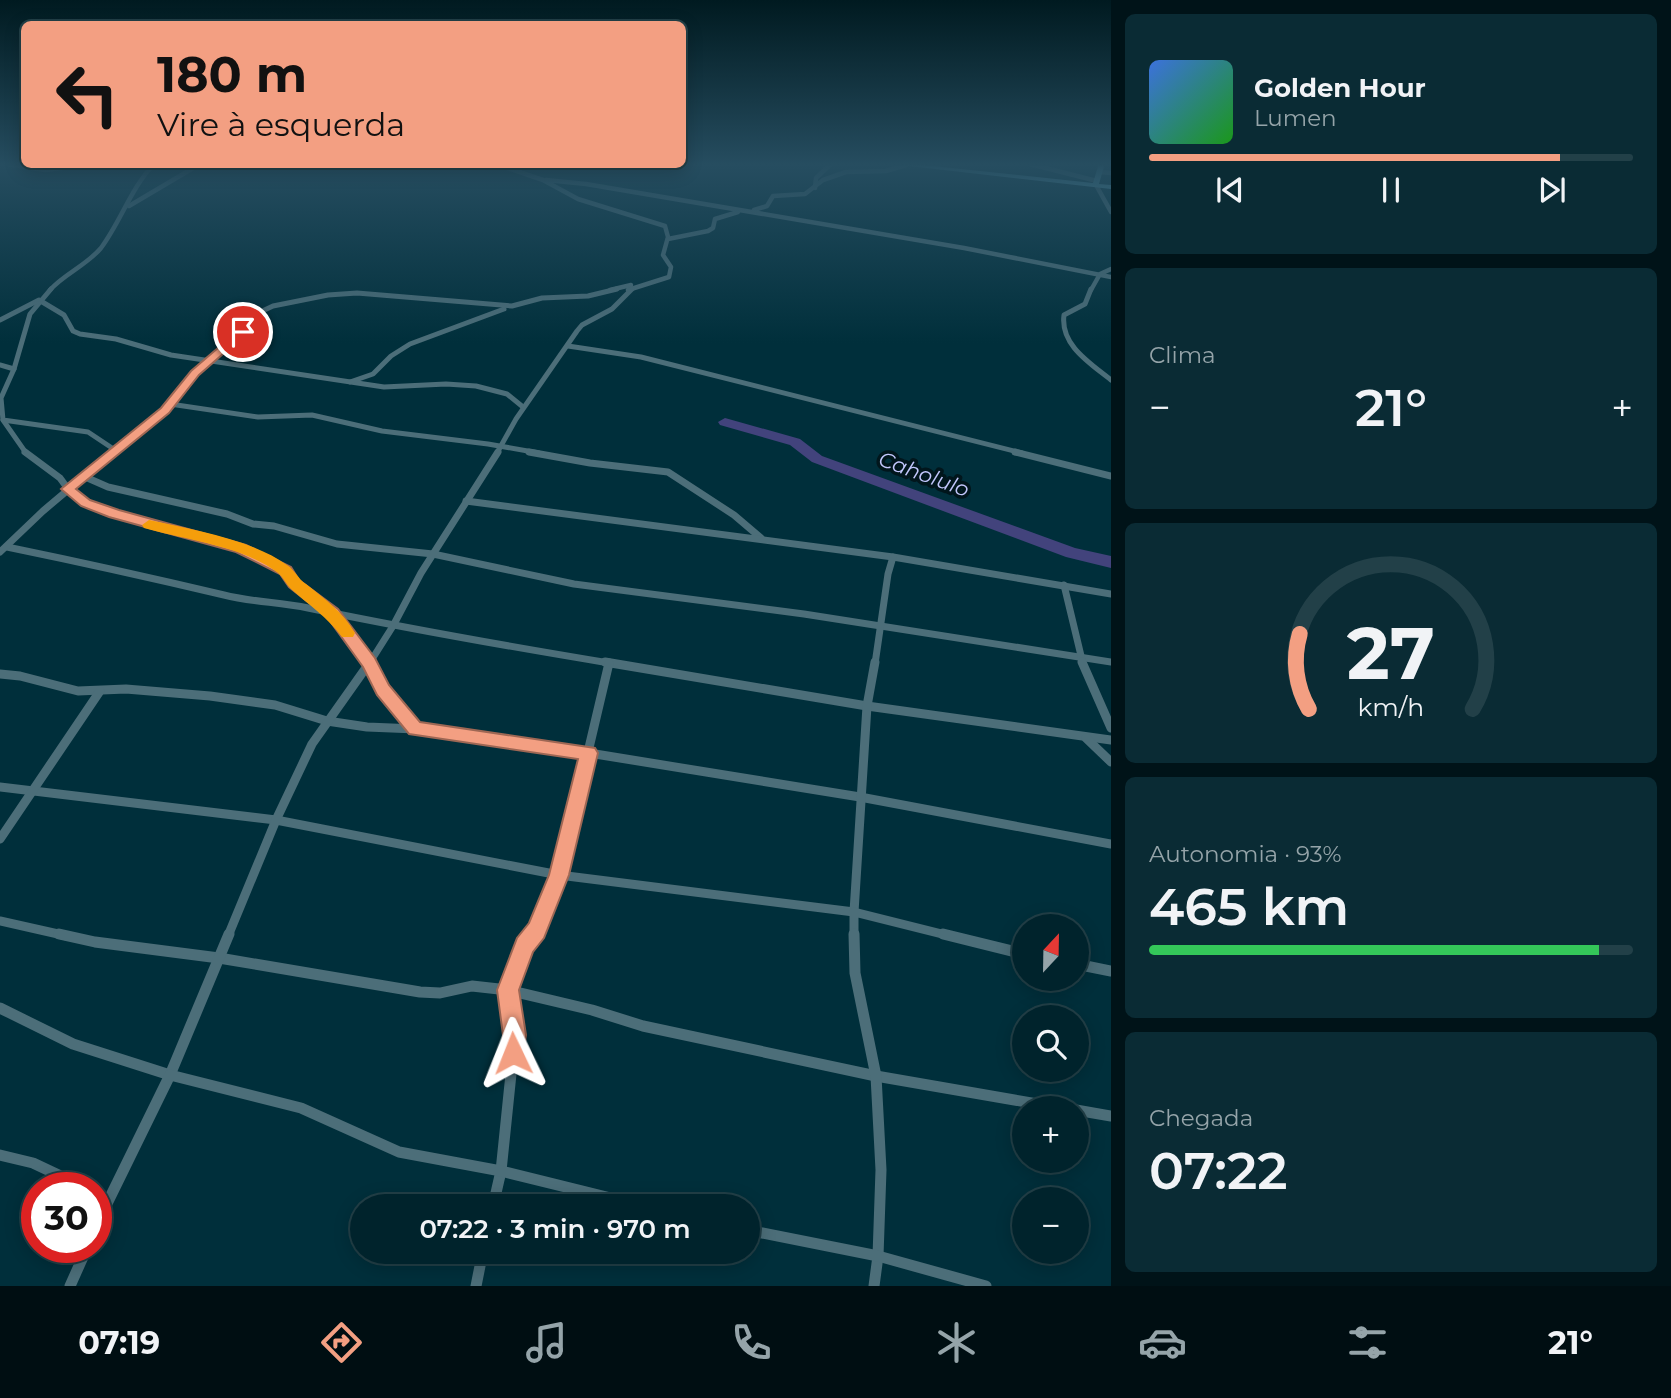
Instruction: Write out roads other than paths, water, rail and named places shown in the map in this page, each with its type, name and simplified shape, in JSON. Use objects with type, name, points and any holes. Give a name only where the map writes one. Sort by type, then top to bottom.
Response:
[{"type":"street","points":[[117,223],[99,250],[57,282],[39,300],[30,314],[14,369],[1,398],[3,420],[27,456],[60,478],[68,489],[85,503],[114,514],[210,538],[269,560],[285,571],[294,583],[332,613],[369,663],[383,690],[416,729]]},
{"type":"street","points":[[347,383],[373,374],[391,356],[410,344],[512,306],[542,298],[588,296],[603,290],[662,281],[671,272],[663,255],[668,230],[657,223]]},
{"type":"street","points":[[668,239],[708,231],[713,228],[714,223]]},
{"type":"street","points":[[816,223],[1111,277]]},
{"type":"street","points":[[1111,269],[1099,275],[1085,304],[1064,316],[1062,321],[1068,339],[1075,348],[1111,380]]},
{"type":"street","points":[[112,1180],[170,1075],[276,820],[312,744],[347,698],[393,626],[433,554],[501,447],[523,407],[582,326],[612,309],[628,290],[646,283]]},
{"type":"street","points":[[4,550],[68,489],[170,404],[188,380],[235,340],[260,311],[321,296],[384,295],[512,306]]},
{"type":"street","points":[[0,320],[39,300]]},
{"type":"street","points":[[39,300],[64,315],[73,331],[80,334],[116,339],[171,355],[395,388],[446,384],[476,386],[507,394],[523,407]]},
{"type":"street","points":[[568,346],[662,362],[1111,476]]},
{"type":"street","points":[[0,365],[14,369]]},
{"type":"street","points":[[170,404],[258,416],[312,415],[382,431],[501,447],[590,464],[674,474],[734,515],[761,538]]},
{"type":"street","points":[[3,420],[13,424],[88,432],[115,450]]},
{"type":"street","points":[[83,476],[108,487],[227,514],[253,524],[274,526],[314,539],[433,554],[574,583],[804,614],[1111,662]]},
{"type":"street","points":[[466,501],[894,557],[1111,594]]},
{"type":"street","points":[[4,550],[180,583],[226,596],[393,626],[460,635],[867,706],[1111,740]]},
{"type":"street","points":[[874,1286],[878,1256],[881,1170],[876,1076],[855,973],[854,912],[867,706],[882,627],[888,574],[894,557]]},
{"type":"street","points":[[1064,585],[1082,659],[1111,728]]},
{"type":"street","points":[[496,1194],[501,1171],[514,1035],[508,990],[524,946],[536,930],[559,875],[609,663]]},
{"type":"street","points":[[0,674],[20,676],[78,691],[126,689],[210,696],[275,705],[327,721],[367,727],[416,729],[589,753],[860,797],[1111,844]]},
{"type":"street","points":[[0,839],[100,691]]},
{"type":"street","points":[[1083,737],[1097,746],[1111,762]]},
{"type":"street","points":[[0,787],[276,820],[559,875],[854,912],[1012,951]]},
{"type":"street","points":[[0,921],[95,942],[219,958],[420,992],[440,993],[472,986],[508,990],[592,1010],[643,1026],[876,1076],[1012,1100]]},
{"type":"street","points":[[1089,967],[1111,971]]},
{"type":"street","points":[[0,1008],[73,1044],[170,1075],[301,1108],[399,1152],[501,1171],[594,1194]]},
{"type":"street","points":[[1089,1112],[1111,1116]]},
{"type":"street","points":[[0,1155],[33,1163],[52,1172]]},
{"type":"street","points":[[760,1233],[878,1256],[986,1286]]},
{"type":"street","points":[[70,1286],[80,1263]]},
{"type":"street","points":[[476,1286],[481,1264]]},
{"type":"waterway","name":"Caholulo","points":[[725,422],[795,442],[817,459],[1072,553],[1111,562]]}]
